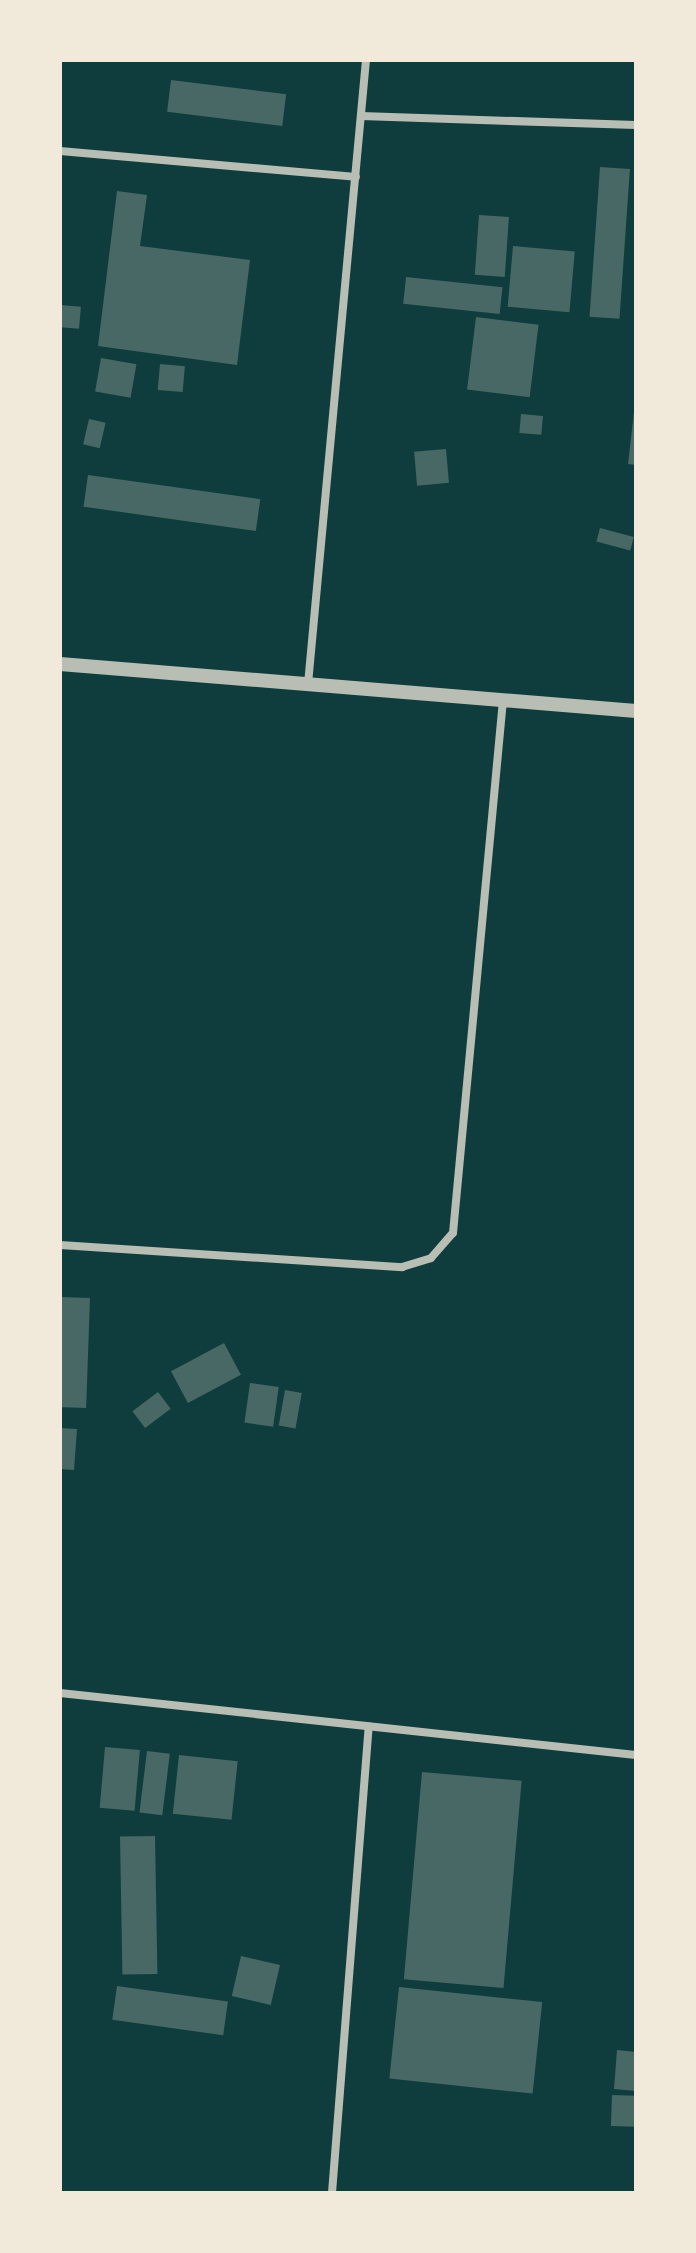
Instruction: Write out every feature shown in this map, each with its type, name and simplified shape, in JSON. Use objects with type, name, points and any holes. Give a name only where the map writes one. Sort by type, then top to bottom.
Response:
[{"type":"street","points":[[308,684],[366,60]]},
{"type":"street","points":[[361,116],[636,125]]},
{"type":"street","points":[[60,151],[356,177]]},
{"type":"street","points":[[60,664],[636,711]]},
{"type":"street","points":[[60,1245],[402,1267],[431,1258],[453,1233],[503,700]]},
{"type":"street","points":[[60,1693],[636,1755]]},
{"type":"street","points":[[332,2193],[369,1726]]},
{"type":"building","points":[[171,80],[286,94],[282,126],[167,112]]},
{"type":"building","points":[[600,167],[630,169],[619,319],[590,317]]},
{"type":"building","points":[[117,191],[147,195],[140,246],[250,260],[237,365],[98,346]]},
{"type":"building","points":[[479,215],[509,217],[505,277],[475,275]]},
{"type":"building","points":[[513,246],[575,251],[569,312],[508,307]]},
{"type":"building","points":[[406,277],[502,287],[500,314],[403,304]]},
{"type":"building","points":[[60,305],[81,307],[79,329],[60,327]]},
{"type":"building","points":[[476,317],[539,325],[530,397],[467,389]]},
{"type":"building","points":[[101,358],[136,364],[131,398],[95,391]]},
{"type":"building","points":[[160,364],[185,366],[183,392],[158,390]]},
{"type":"building","points":[[636,412],[636,465],[628,464]]},
{"type":"building","points":[[521,414],[543,416],[541,435],[519,433]]},
{"type":"building","points":[[89,419],[106,423],[100,448],[83,444]]},
{"type":"building","points":[[446,449],[449,483],[417,486],[414,452]]},
{"type":"building","points":[[88,475],[260,499],[256,531],[84,507]]},
{"type":"building","points":[[600,528],[634,537],[630,551],[596,542]]},
{"type":"building","points":[[60,1297],[90,1298],[86,1408],[60,1407]]},
{"type":"building","points":[[224,1343],[241,1375],[188,1403],[171,1371]]},
{"type":"building","points":[[250,1383],[279,1387],[273,1427],[244,1423]]},
{"type":"building","points":[[285,1390],[302,1393],[295,1428],[279,1425]]},
{"type":"building","points":[[158,1392],[171,1409],[145,1428],[132,1411]]},
{"type":"building","points":[[60,1428],[77,1429],[74,1470],[60,1469]]},
{"type":"building","points":[[105,1747],[140,1750],[135,1811],[100,1808]]},
{"type":"building","points":[[147,1751],[170,1754],[162,1815],[139,1813]]},
{"type":"building","points":[[179,1755],[238,1761],[232,1820],[173,1814]]},
{"type":"building","points":[[422,1772],[522,1781],[503,1988],[404,1979]]},
{"type":"building","points":[[155,1836],[157,1974],[122,1975],[120,1837]]},
{"type":"building","points":[[241,1956],[280,1965],[271,2005],[232,1996]]},
{"type":"building","points":[[117,1986],[228,2002],[223,2035],[112,2020]]},
{"type":"building","points":[[399,1987],[542,2002],[533,2094],[389,2078]]},
{"type":"building","points":[[617,2050],[636,2052],[636,2091],[614,2089]]},
{"type":"building","points":[[612,2095],[635,2096],[634,2127],[611,2126]]}]
